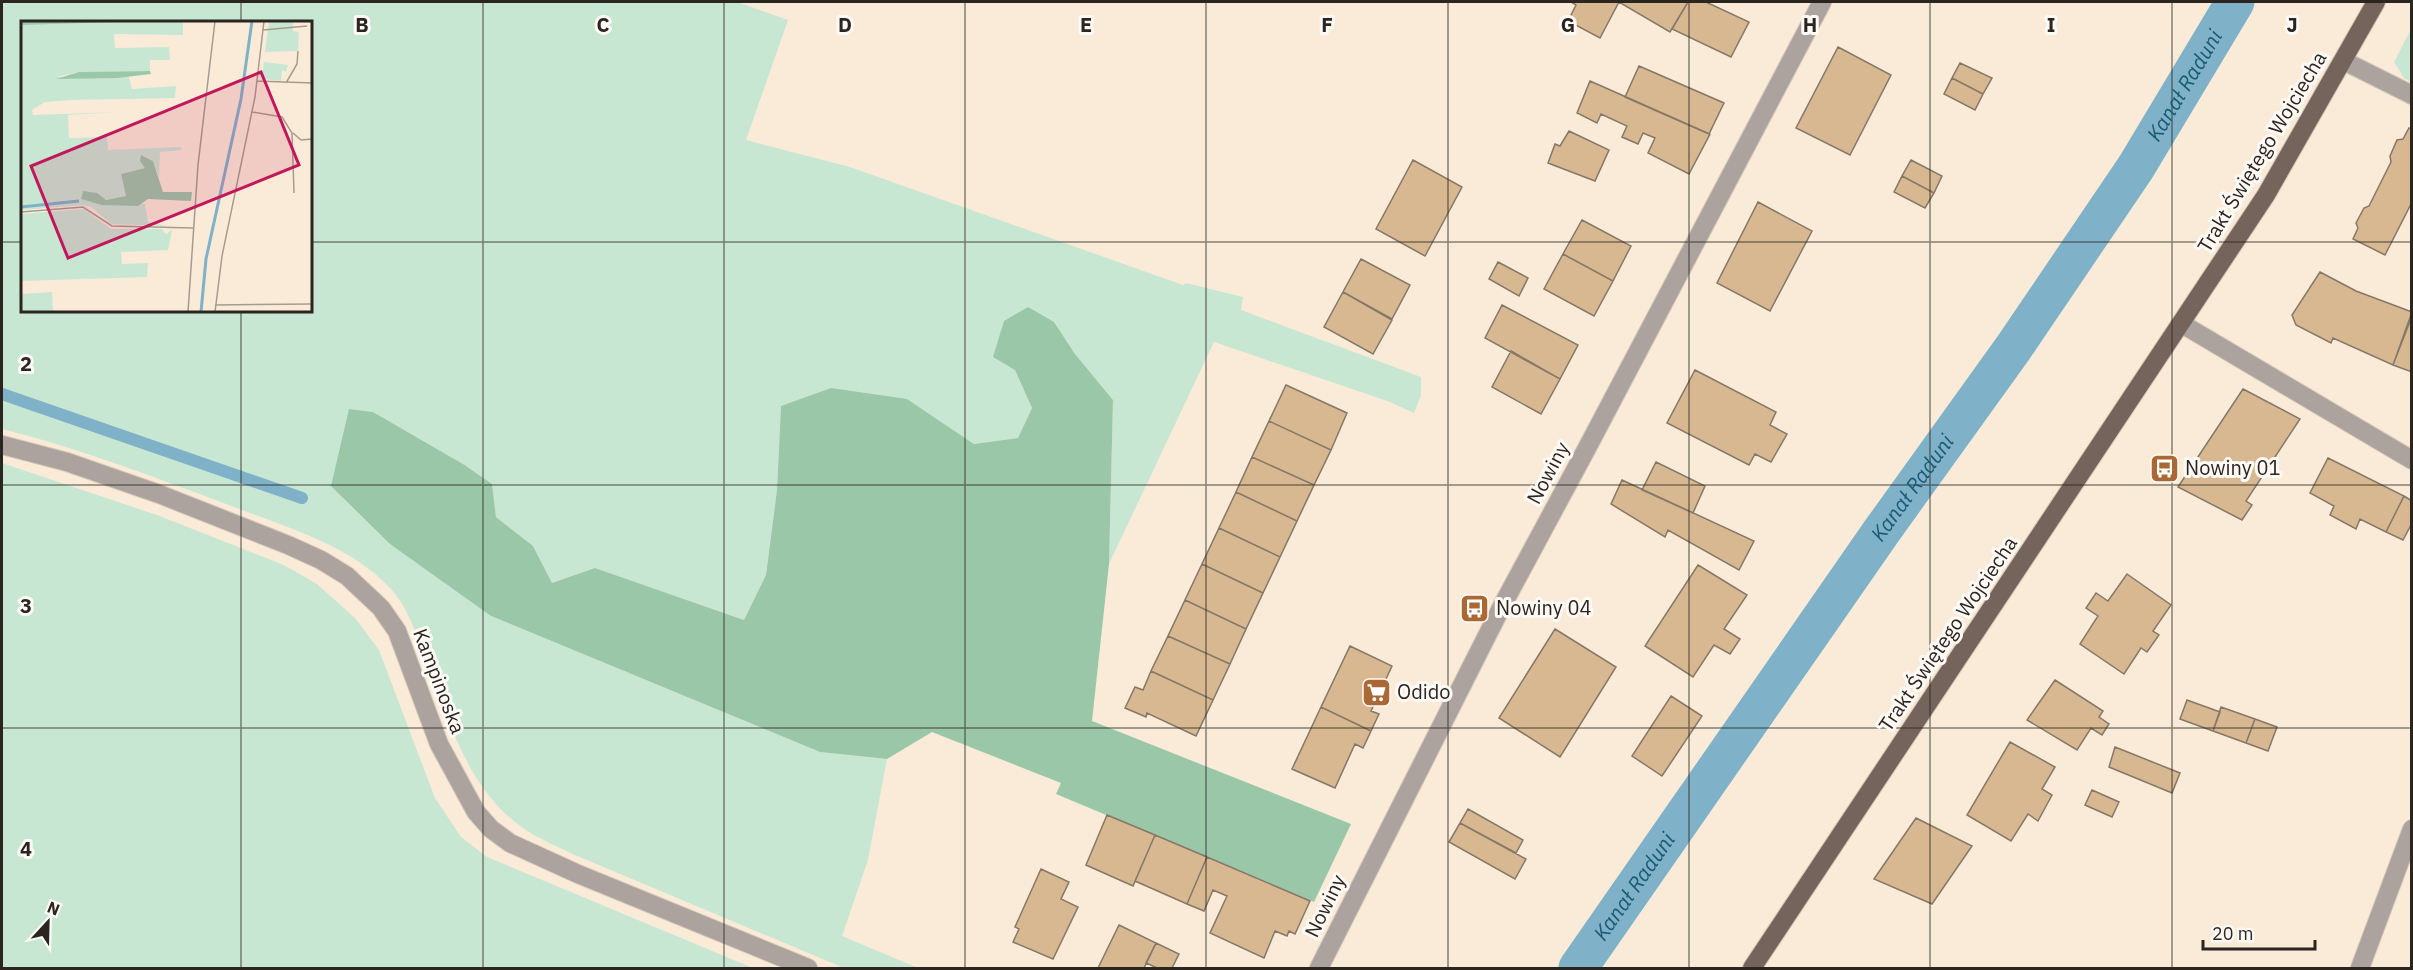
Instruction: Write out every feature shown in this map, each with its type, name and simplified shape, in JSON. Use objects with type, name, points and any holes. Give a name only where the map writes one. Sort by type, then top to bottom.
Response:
[{"type":"main road","name":"Trakt Świętego Wojciecha","points":[[1752,969],[2266,195],[2376,2]]},
{"type":"street","name":"Nowiny","points":[[1319,969],[1502,606],[1822,2]]},
{"type":"street","points":[[2344,61],[2412,95]]},
{"type":"street","points":[[2182,324],[2412,460]]},
{"type":"street","name":"Kampinoska","points":[[2,445],[67,462],[159,494],[288,545],[321,560],[347,576],[381,608],[397,631],[438,744],[476,812],[491,829],[510,843],[578,874],[808,969]]},
{"type":"street","points":[[2360,969],[2412,829]]},
{"type":"green space","points":[[2,2],[737,2],[788,20],[746,140],[850,167],[1183,285],[1186,283],[1243,297],[1241,310],[1421,377],[1421,395],[1414,413],[1390,402],[1214,342],[1109,564],[1113,400],[1075,354],[1054,322],[1015,370],[1032,408],[1018,438],[974,444],[907,399],[781,406],[777,490],[766,575],[744,620],[595,568],[552,583],[533,546],[496,517],[492,484],[463,464],[373,412],[349,409],[491,616],[820,752],[887,759],[868,860],[842,936],[918,968],[844,968],[575,855],[532,834],[501,809],[473,771],[451,728],[416,633],[402,604],[390,588],[374,573],[335,548],[291,528],[115,463],[2,429]]},
{"type":"green space","points":[[2411,29],[2411,82],[2404,78],[2394,62]]},
{"type":"green space","points":[[1028,307],[1054,322],[1075,354],[1113,400],[1109,564],[1092,721],[1351,824],[1314,902],[1056,794],[1061,783],[932,732],[887,759],[820,752],[491,616],[390,544],[331,486],[349,409],[373,412],[463,464],[492,484],[496,517],[533,546],[552,583],[595,568],[744,620],[766,575],[777,490],[781,406],[831,388],[907,399],[974,444],[1018,438],[1032,408],[1015,370],[993,357],[1004,321]]},
{"type":"green space","points":[[2,463],[157,515],[284,565],[317,584],[355,618],[379,650],[435,798],[461,837],[487,857],[753,968],[2,968]]},
{"type":"building","points":[[1571,2],[1619,2],[1600,38],[1568,21],[1576,5]]},
{"type":"building","points":[[1619,2],[1688,2],[1670,32]]},
{"type":"building","points":[[1688,2],[1706,2],[1749,22],[1731,57],[1672,29]]},
{"type":"building","points":[[1838,47],[1891,75],[1850,155],[1796,128]]},
{"type":"building","points":[[1960,63],[1992,78],[1983,94],[1952,78]]},
{"type":"building","points":[[1639,66],[1724,103],[1709,134],[1625,97]]},
{"type":"building","points":[[1952,78],[1983,94],[1975,110],[1944,94]]},
{"type":"building","points":[[1590,81],[1710,134],[1689,174],[1648,153],[1655,138],[1643,133],[1638,144],[1622,137],[1627,126],[1601,114],[1597,123],[1577,113]]},
{"type":"building","points":[[2409,128],[2412,129],[2412,202],[2385,255],[2353,239],[2358,228],[2356,223],[2364,208],[2369,206],[2391,162],[2390,156],[2397,140],[2403,139]]},
{"type":"building","points":[[1569,131],[1609,150],[1595,181],[1548,163],[1555,144],[1560,146]]},
{"type":"building","points":[[1413,160],[1462,187],[1425,256],[1376,229]]},
{"type":"building","points":[[1911,160],[1942,176],[1934,193],[1902,176]]},
{"type":"building","points":[[1902,176],[1934,193],[1925,208],[1894,192]]},
{"type":"building","points":[[1758,202],[1812,231],[1770,311],[1717,283]]},
{"type":"building","points":[[1582,220],[1631,246],[1613,281],[1563,254]]},
{"type":"building","points":[[1563,254],[1613,281],[1594,316],[1544,289]]},
{"type":"building","points":[[1361,259],[1410,285],[1392,319],[1343,292]]},
{"type":"building","points":[[1498,262],[1528,278],[1519,296],[1489,279]]},
{"type":"building","points":[[2320,272],[2356,291],[2412,312],[2393,365],[2333,338],[2331,343],[2296,325],[2292,315]]},
{"type":"building","points":[[1343,292],[1392,320],[1373,354],[1324,327]]},
{"type":"building","points":[[1502,305],[1578,345],[1560,379],[1485,338]]},
{"type":"building","points":[[2412,316],[2412,372],[2393,365]]},
{"type":"building","points":[[1511,351],[1560,379],[1541,414],[1492,387]]},
{"type":"building","points":[[1695,370],[1776,412],[1770,425],[1787,434],[1771,462],[1755,454],[1749,465],[1667,423]]},
{"type":"building","points":[[1286,385],[1347,413],[1331,450],[1269,421]]},
{"type":"building","points":[[2243,389],[2300,419],[2246,501],[2252,505],[2242,520],[2178,487]]},
{"type":"building","points":[[1269,421],[1331,450],[1314,485],[1252,457]]},
{"type":"building","points":[[1252,457],[1314,485],[1297,521],[1236,492]]},
{"type":"building","points":[[2328,458],[2404,496],[2386,532],[2360,519],[2356,529],[2330,515],[2334,506],[2310,493]]},
{"type":"building","points":[[1656,462],[1705,486],[1693,513],[1642,490]]},
{"type":"building","points":[[1622,480],[1754,541],[1739,570],[1668,530],[1665,537],[1611,504]]},
{"type":"building","points":[[1236,492],[1297,521],[1280,557],[1219,528]]},
{"type":"building","points":[[2404,496],[2412,501],[2412,523],[2403,540],[2386,532]]},
{"type":"building","points":[[1219,528],[1280,557],[1263,593],[1202,564]]},
{"type":"building","points":[[1202,564],[1263,593],[1246,629],[1185,600]]},
{"type":"building","points":[[1698,565],[1747,595],[1724,629],[1740,639],[1730,654],[1714,645],[1693,677],[1645,646]]},
{"type":"building","points":[[2127,574],[2171,605],[2153,631],[2159,635],[2147,652],[2141,648],[2124,674],[2080,644],[2098,616],[2086,608],[2096,593],[2108,601]]},
{"type":"building","points":[[1185,600],[1246,629],[1230,664],[1168,636]]},
{"type":"building","points":[[1555,629],[1616,667],[1560,757],[1499,718]]},
{"type":"building","points":[[1168,636],[1230,664],[1213,700],[1151,671]]},
{"type":"building","points":[[1350,646],[1392,666],[1371,711],[1379,714],[1371,731],[1321,707]]},
{"type":"building","points":[[1151,671],[1213,700],[1196,736],[1147,713],[1146,717],[1125,708],[1135,687],[1143,690]]},
{"type":"building","points":[[2055,680],[2103,711],[2099,717],[2109,724],[2102,735],[2091,728],[2077,750],[2027,720]]},
{"type":"building","points":[[1671,696],[1702,716],[1662,776],[1632,756]]},
{"type":"building","points":[[2187,700],[2220,712],[2213,731],[2180,719]]},
{"type":"building","points":[[1321,707],[1371,731],[1363,748],[1355,744],[1335,788],[1292,769]]},
{"type":"building","points":[[2221,707],[2255,719],[2246,743],[2213,731]]},
{"type":"building","points":[[2255,719],[2277,727],[2268,751],[2246,743]]},
{"type":"building","points":[[2010,742],[2055,767],[2042,789],[2052,795],[2038,821],[2028,814],[2011,841],[1967,815]]},
{"type":"building","points":[[2115,747],[2180,773],[2172,793],[2109,767]]},
{"type":"building","points":[[2092,790],[2119,802],[2112,817],[2085,805]]},
{"type":"building","points":[[1468,809],[1523,840],[1516,853],[1460,823]]},
{"type":"building","points":[[1107,815],[1155,835],[1133,886],[1086,865]]},
{"type":"building","points":[[1916,818],[1972,846],[1932,904],[1874,879]]},
{"type":"building","points":[[1460,823],[1526,859],[1515,879],[1449,842]]},
{"type":"building","points":[[1155,835],[1207,857],[1187,904],[1135,881]]},
{"type":"building","points":[[1207,857],[1310,901],[1295,934],[1289,931],[1287,936],[1275,931],[1264,958],[1210,933],[1227,896],[1213,890],[1204,911],[1187,904]]},
{"type":"building","points":[[1041,869],[1069,882],[1061,899],[1078,907],[1053,959],[1013,942],[1019,929],[1015,927]]},
{"type":"building","points":[[1119,925],[1156,943],[1144,968],[1098,968]]},
{"type":"building","points":[[1156,943],[1179,954],[1172,968],[1157,968],[1146,963]]},
{"type":"waterway","name":"Kanał Raduni","points":[[1578,968],[1881,532],[2014,347],[2136,167],[2235,2]]},
{"type":"waterway","points":[[2,394],[302,498]]},
{"type":"place","name":"Nowiny 01","points":[[2164,468]]},
{"type":"place","name":"Nowiny 04","points":[[1475,608]]},
{"type":"place","name":"Odido","points":[[1376,692]]}]
